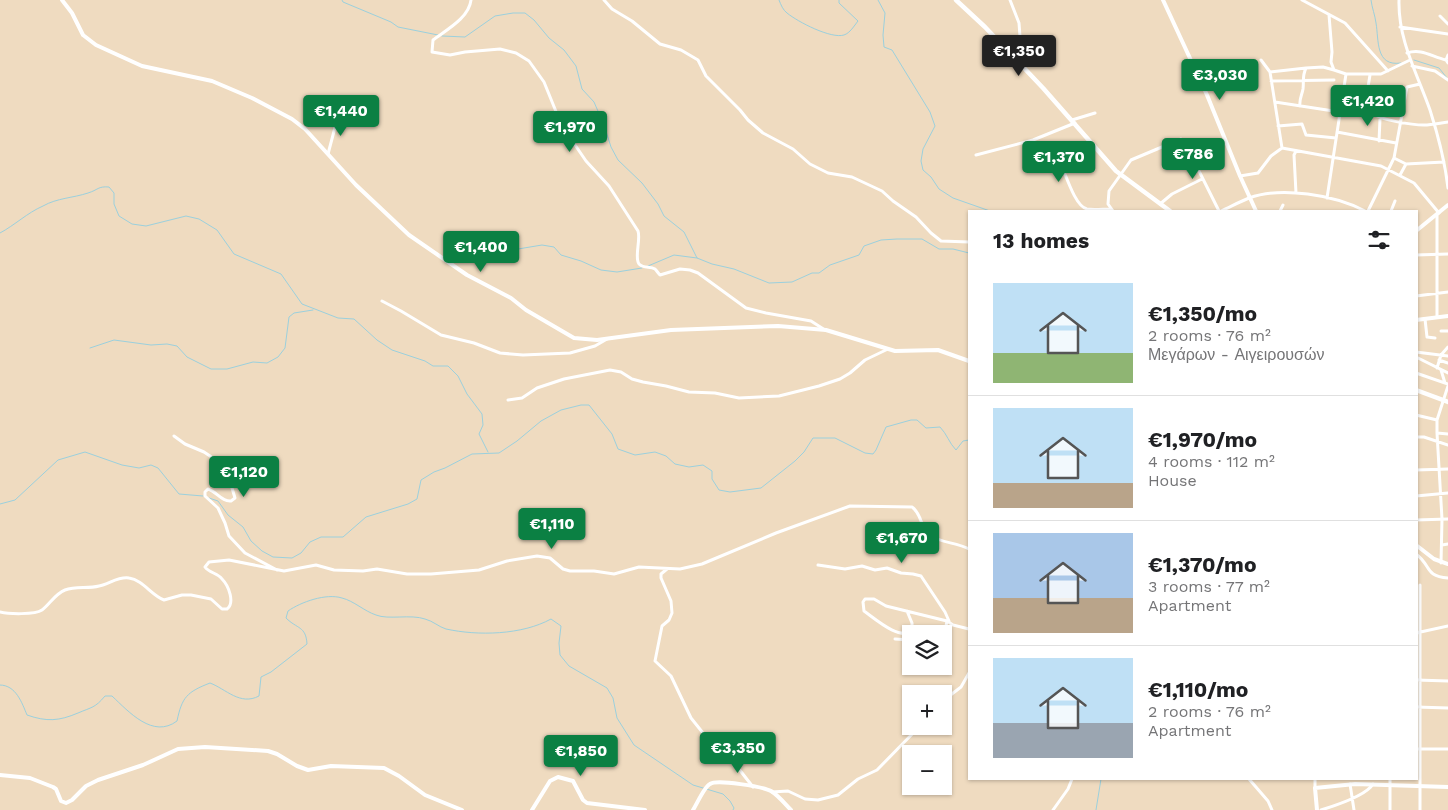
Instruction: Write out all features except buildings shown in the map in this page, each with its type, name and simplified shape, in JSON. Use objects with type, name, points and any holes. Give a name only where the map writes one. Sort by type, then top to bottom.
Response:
[{"type":"main road","points":[[956,0],[1014,58],[1111,166],[1169,210]]},
{"type":"main road","points":[[1418,391],[1446,401]]},
{"type":"street","points":[[62,0],[72,13],[83,35],[90,42],[134,63],[208,79],[252,98],[296,121],[306,129],[356,185],[398,225],[451,265],[511,298],[521,307],[567,335],[582,339],[608,339],[671,330],[766,326],[826,330],[888,349],[906,351],[938,350],[968,361]]},
{"type":"street","points":[[471,0],[469,8],[464,15],[433,40],[432,52],[450,56],[464,52],[500,49],[516,53],[529,61],[544,82],[557,114],[571,138],[586,161],[608,186],[638,231],[637,259],[640,265],[648,269],[655,269],[660,275],[680,269],[694,272],[746,308],[766,314],[811,321],[826,330]]},
{"type":"street","points":[[604,0],[612,9],[632,21],[660,44],[681,50],[698,60],[706,76],[763,133],[793,149],[810,164],[828,173],[852,177],[882,190],[942,241],[968,242]]},
{"type":"street","points":[[1010,0],[1018,22],[1022,50],[1014,58]]},
{"type":"street","points":[[1163,0],[1207,95],[1256,210]]},
{"type":"street","points":[[1302,0],[1345,23],[1388,71]]},
{"type":"street","points":[[1399,0],[1400,27],[1412,66],[1429,108],[1445,163],[1448,188]]},
{"type":"street","points":[[1329,15],[1331,62],[1337,72]]},
{"type":"street","points":[[1440,16],[1448,24]]},
{"type":"street","points":[[1400,27],[1448,34]]},
{"type":"street","points":[[1407,52],[1423,52],[1447,62],[1448,55]]},
{"type":"street","points":[[1261,60],[1270,72],[1282,148]]},
{"type":"street","points":[[1270,72],[1323,67],[1346,74],[1370,75],[1381,74],[1410,60]]},
{"type":"street","points":[[1412,66],[1435,71],[1448,80]]},
{"type":"street","points":[[1300,106],[1306,68]]},
{"type":"street","points":[[1327,198],[1346,74]]},
{"type":"street","points":[[1344,89],[1367,93],[1370,75]]},
{"type":"street","points":[[1271,81],[1334,80]]},
{"type":"street","points":[[1367,210],[1394,158],[1407,87],[1420,84]]},
{"type":"street","points":[[1274,102],[1340,112]]},
{"type":"street","points":[[976,155],[1033,140],[1095,112]]},
{"type":"street","points":[[1372,113],[1380,119],[1423,125],[1448,122]]},
{"type":"street","points":[[328,154],[338,116]]},
{"type":"street","points":[[1379,141],[1380,119]]},
{"type":"street","points":[[1278,126],[1302,124],[1306,135],[1336,138]]},
{"type":"street","points":[[1337,132],[1396,143]]},
{"type":"street","points":[[1112,210],[1108,204],[1108,193],[1131,160],[1181,139],[1184,141],[1219,210]]},
{"type":"street","points":[[1092,144],[1062,158],[1060,162],[1081,206],[1086,210],[1112,210]]},
{"type":"street","points":[[1240,176],[1258,173],[1271,156],[1282,148],[1378,165],[1414,183],[1438,214],[1438,317]]},
{"type":"street","points":[[1296,151],[1294,155],[1296,194]]},
{"type":"street","points":[[1394,158],[1406,164],[1445,163]]},
{"type":"street","points":[[1400,175],[1406,164]]},
{"type":"street","points":[[1160,204],[1172,194],[1202,178]]},
{"type":"street","points":[[1222,210],[1250,198],[1281,192],[1342,200],[1364,210]]},
{"type":"street","points":[[1391,210],[1395,201]]},
{"type":"street","points":[[1280,210],[1283,205]]},
{"type":"street","points":[[1418,230],[1448,205]]},
{"type":"street","points":[[1418,255],[1448,254]]},
{"type":"street","points":[[1418,296],[1448,292]]},
{"type":"street","points":[[382,301],[440,335],[474,343],[500,353],[523,355],[570,353],[595,346],[608,339]]},
{"type":"street","points":[[1418,320],[1448,316]]},
{"type":"street","points":[[1425,319],[1426,337],[1435,338]]},
{"type":"street","points":[[1440,331],[1448,331]]},
{"type":"street","points":[[1441,563],[1442,519],[1436,441],[1437,420],[1446,401],[1447,384],[1439,369],[1439,360],[1445,348],[1448,347]]},
{"type":"street","points":[[508,400],[522,398],[537,388],[564,379],[610,370],[621,372],[632,379],[689,392],[714,393],[738,398],[769,397],[802,391],[832,382],[847,375],[870,357],[888,349]]},
{"type":"street","points":[[1418,352],[1448,356]]},
{"type":"street","points":[[1418,358],[1448,373]]},
{"type":"street","points":[[1439,360],[1448,363]]},
{"type":"street","points":[[1418,374],[1447,384]]},
{"type":"street","points":[[1418,415],[1437,420]]},
{"type":"street","points":[[1437,433],[1448,434]]},
{"type":"street","points":[[174,436],[185,444],[213,458],[230,485],[234,495],[234,499],[231,501],[226,501],[210,490],[207,490],[205,493],[221,514],[230,538],[248,555],[280,571]]},
{"type":"street","points":[[1418,437],[1424,437],[1448,445]]},
{"type":"street","points":[[1418,470],[1448,470]]},
{"type":"street","points":[[1418,496],[1448,493]]},
{"type":"street","points":[[0,612],[11,614],[38,612],[65,590],[100,586],[124,578],[138,581],[164,600],[182,595],[191,595],[211,599],[222,609],[227,609],[230,607],[231,600],[222,578],[206,569],[206,565],[209,562],[230,560],[280,571],[291,571],[316,565],[334,570],[363,571],[377,569],[413,574],[455,573],[479,570],[507,561],[532,556],[550,558],[570,571],[594,571],[614,574],[639,567],[680,569],[702,564],[776,533],[850,506],[912,507],[920,515],[928,534],[968,548]]},
{"type":"street","points":[[1418,520],[1448,519]]},
{"type":"street","points":[[1442,545],[1448,544]]},
{"type":"street","points":[[1418,547],[1434,559],[1448,564]]},
{"type":"street","points":[[1418,556],[1436,577],[1448,578]]},
{"type":"street","points":[[818,565],[844,569],[862,566],[875,570],[887,568],[901,573],[918,575],[925,580],[948,622]]},
{"type":"street","points":[[653,568],[661,578],[671,601],[672,613],[669,620],[662,625],[655,662],[672,676],[691,718],[715,748],[735,764],[754,787]]},
{"type":"street","points":[[661,578],[668,568]]},
{"type":"street","points":[[1420,585],[1418,632],[1420,810]]},
{"type":"street","points":[[908,611],[912,630],[907,634],[902,634],[884,625],[864,611],[863,602],[874,599],[882,605],[908,611],[948,622],[953,625],[968,628]]},
{"type":"street","points":[[1418,632],[1448,626]]},
{"type":"street","points":[[895,639],[902,639]]},
{"type":"street","points":[[952,694],[963,685],[968,675]]},
{"type":"street","points":[[1418,680],[1448,682]]},
{"type":"street","points":[[1418,707],[1448,708]]},
{"type":"street","points":[[693,810],[707,786],[712,783],[731,782],[772,792],[788,791],[805,798],[818,800],[838,795],[858,779],[877,770],[911,735]]},
{"type":"street","points":[[0,775],[30,778],[53,787],[56,789],[61,801],[66,803],[94,782],[182,748],[256,750],[273,752],[305,769],[315,770],[331,766],[384,768],[399,776],[425,795],[462,810]]},
{"type":"street","points":[[1418,749],[1448,749]]},
{"type":"street","points":[[532,810],[550,781],[558,777],[573,781],[583,800],[587,803],[645,810]]},
{"type":"street","points":[[1053,810],[1068,789],[1072,780]]},
{"type":"street","points":[[1251,780],[1268,801],[1272,810]]},
{"type":"street","points":[[1315,780],[1319,810],[1352,798],[1368,790],[1373,784]]},
{"type":"street","points":[[1390,780],[1390,810]]},
{"type":"street","points":[[1315,788],[1354,782],[1448,787]]},
{"type":"street","points":[[1354,782],[1352,798],[1354,810]]},
{"type":"street","points":[[772,792],[791,810]]},
{"type":"waterway","points":[[342,0],[398,27],[438,35]]},
{"type":"waterway","points":[[779,0],[782,7],[792,17],[815,29],[838,36],[848,33],[858,21],[839,3],[839,0]]},
{"type":"waterway","points":[[878,0],[885,13],[884,47],[892,50],[930,112],[935,126],[923,149],[921,161],[923,170],[931,177],[939,189],[953,198],[987,210]]},
{"type":"waterway","points":[[1371,0],[1382,57],[1393,63],[1401,63]]},
{"type":"waterway","points":[[442,36],[465,37],[495,16],[525,13],[534,20],[549,38],[564,50],[576,66],[582,89],[594,102],[618,160],[642,183],[658,204],[664,216],[684,232],[697,258],[734,269],[769,283],[792,282],[812,273],[819,273],[830,265],[859,255],[864,246],[881,240],[922,239],[939,249],[953,249],[968,253]]},
{"type":"waterway","points":[[1414,60],[1439,68],[1447,78]]},
{"type":"waterway","points":[[0,233],[48,203],[105,187],[109,187],[114,193],[114,204],[119,216],[132,224],[146,226],[186,216],[199,219],[217,230],[234,254],[281,274],[302,304],[338,318],[354,319],[377,340],[392,350],[425,361],[433,366],[448,366],[458,376],[467,394],[482,414],[483,425],[479,434],[488,452]]},
{"type":"waterway","points":[[466,233],[485,238],[498,246],[518,249],[542,245],[554,247],[561,255],[601,270],[617,272],[642,268]]},
{"type":"waterway","points":[[648,266],[674,255],[697,258]]},
{"type":"waterway","points":[[90,348],[114,340],[151,345],[167,344],[177,346],[187,357],[211,369],[227,369],[253,362],[267,363],[278,357],[285,348],[289,317],[294,313],[313,310]]},
{"type":"waterway","points":[[209,498],[218,501],[228,515],[243,527],[251,541],[262,551],[273,557],[292,558],[301,553],[310,542],[321,537],[343,537],[366,517],[408,504],[417,499],[421,480],[434,472],[472,454],[499,453],[541,421],[561,410],[581,405],[589,405],[612,434],[618,449],[635,455],[655,452],[666,456],[675,464],[689,467],[703,465],[712,471],[712,479],[719,490],[730,492],[761,488],[795,461],[804,452],[813,438],[835,438],[865,453],[873,454],[886,427],[917,420],[926,428],[940,427],[956,450],[963,441],[968,440]]},
{"type":"waterway","points":[[0,504],[15,500],[58,460],[85,452],[122,465],[139,468],[151,465],[158,468],[179,494],[203,496]]},
{"type":"waterway","points":[[0,685],[14,691],[27,715],[34,717],[47,720],[65,718],[93,707],[105,696],[112,696],[142,721],[159,727],[168,726],[177,721],[181,706],[187,696],[196,689],[210,683],[239,698],[252,699],[259,696],[261,677],[271,672],[307,644],[303,631],[286,618],[288,611],[314,599],[342,598],[381,616],[419,618],[428,620],[446,629],[472,633],[513,631],[551,619],[561,626],[560,655],[569,666],[607,688],[613,698],[617,718],[634,745],[693,785],[723,794],[730,801],[734,808],[733,810]]},
{"type":"waterway","points":[[1096,810],[1101,780]]}]
